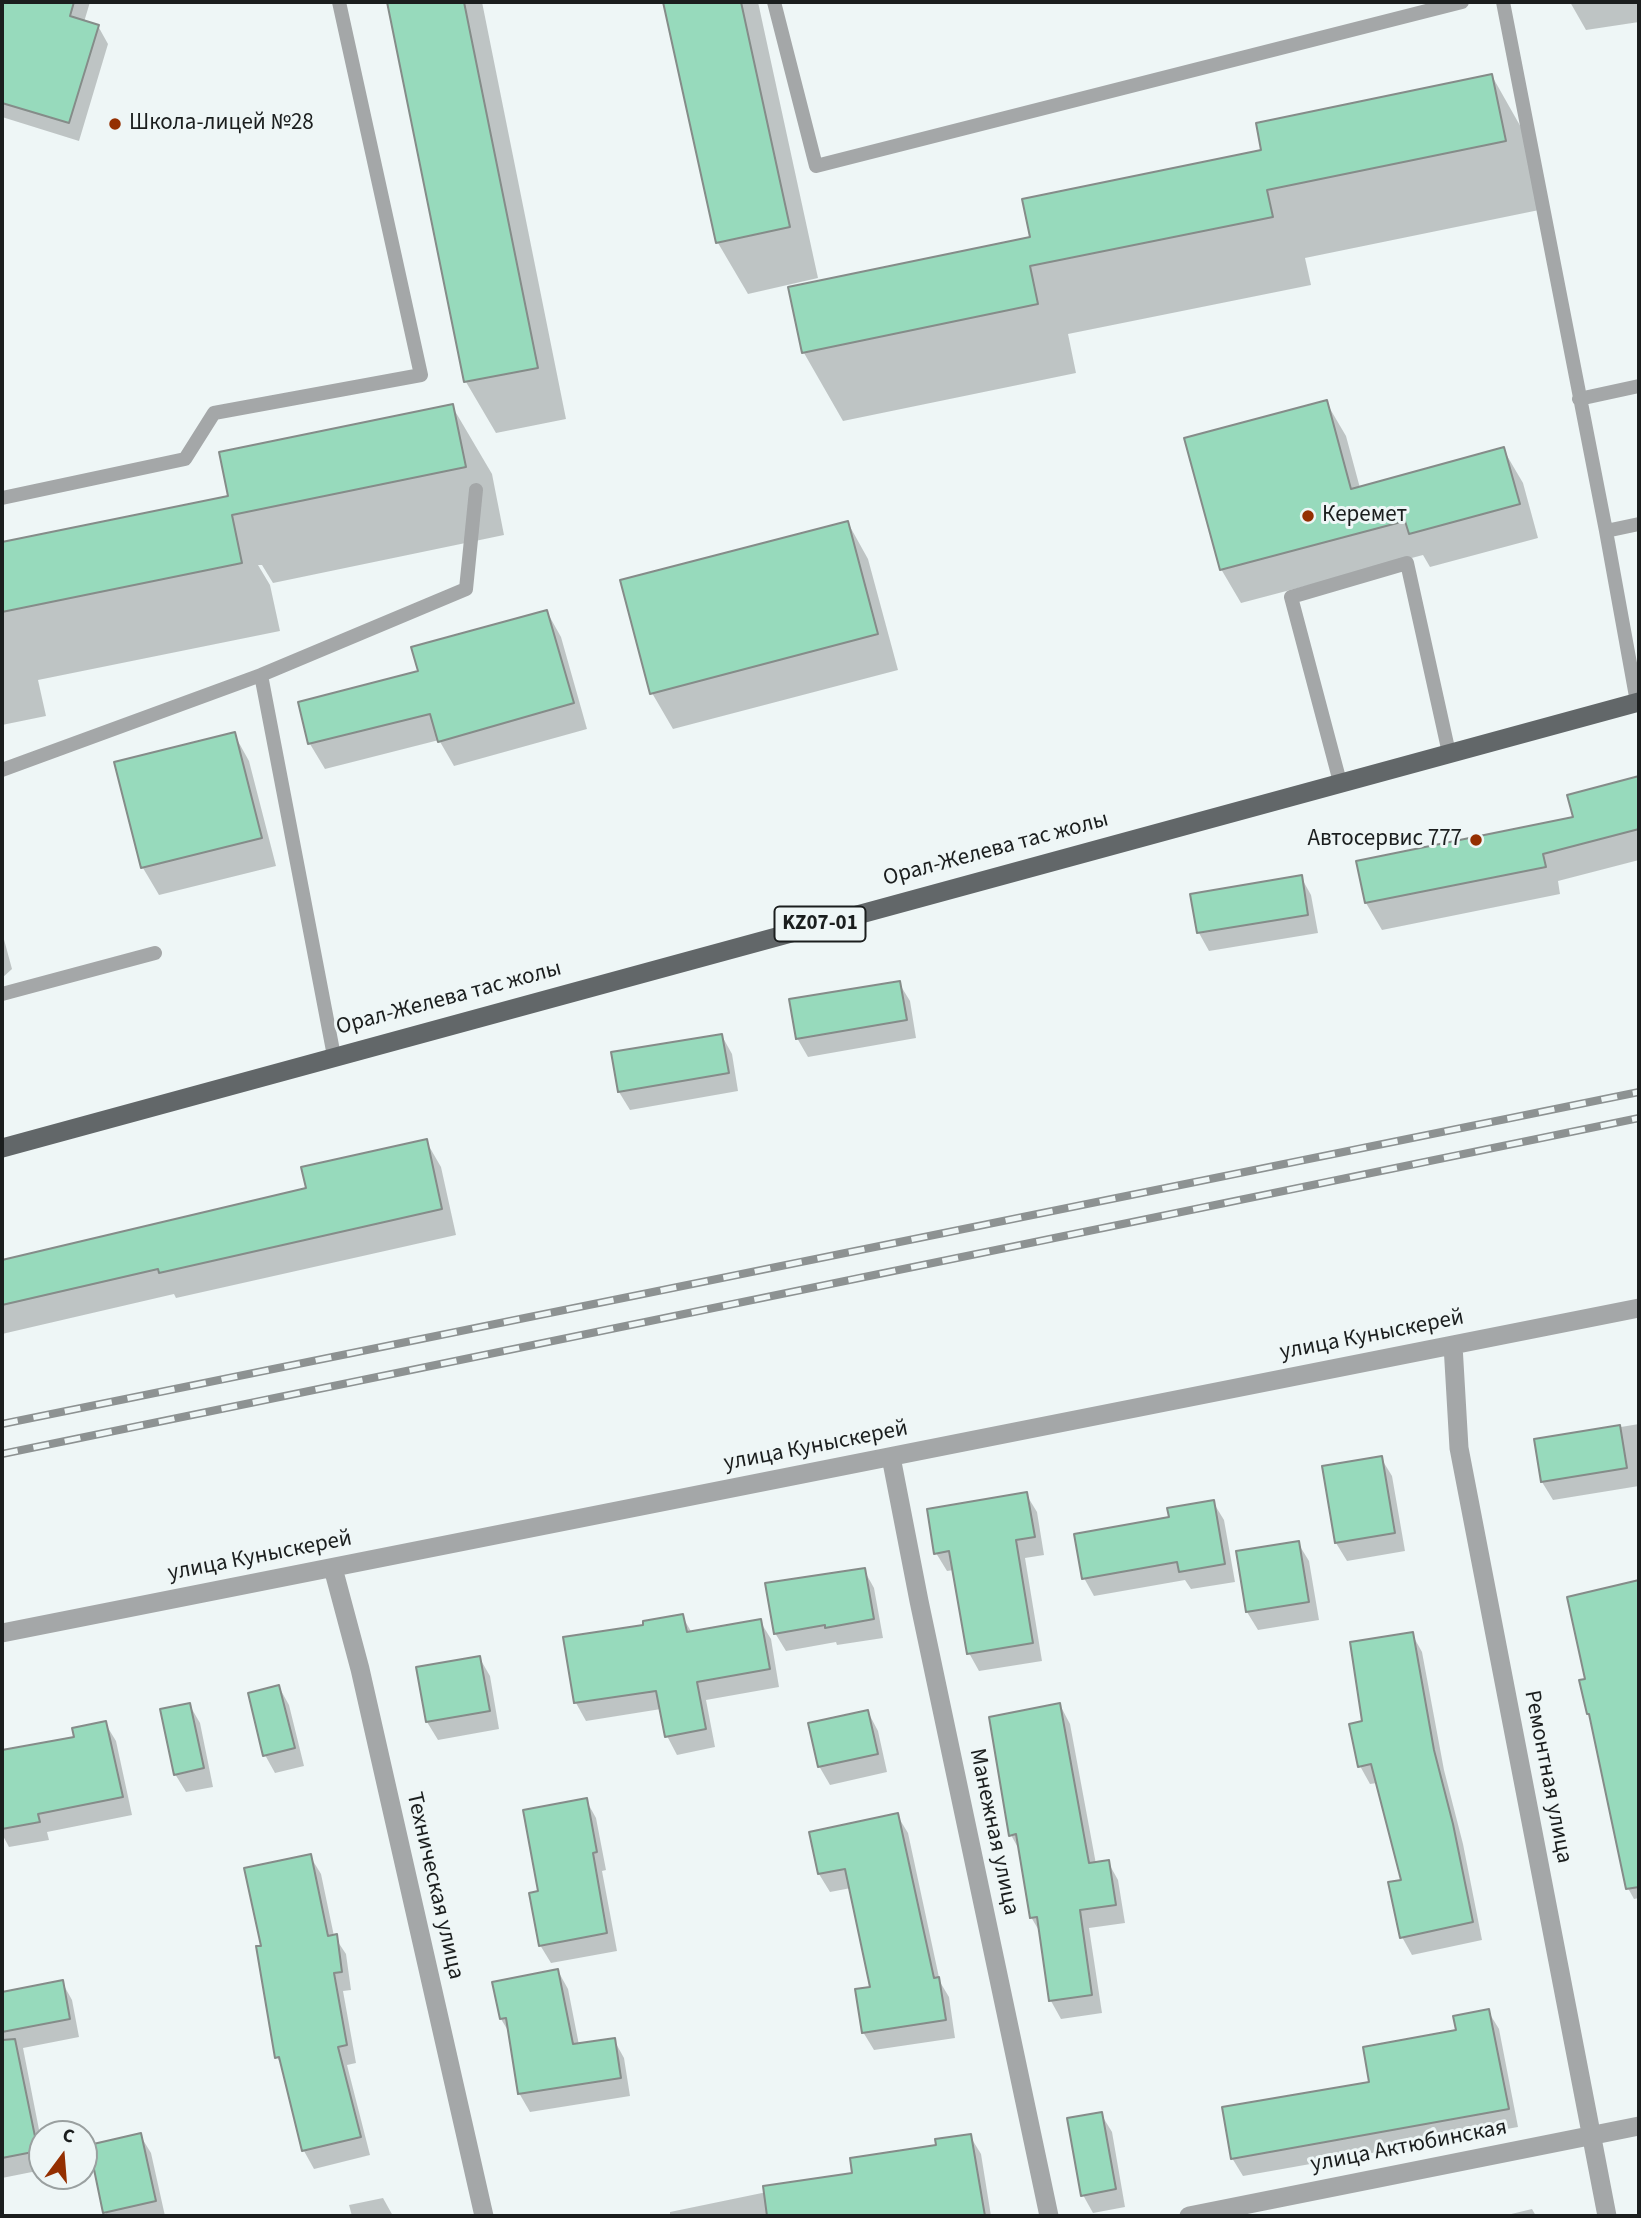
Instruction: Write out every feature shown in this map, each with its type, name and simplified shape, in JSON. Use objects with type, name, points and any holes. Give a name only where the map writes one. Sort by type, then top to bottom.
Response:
[{"type":"main road","name":"Орал-Желева тас жолы","points":[[2,1148],[1638,702]]},
{"type":"street","name":"улица Куныскерей","points":[[2,1633],[1639,1308]]},
{"type":"street","name":"Ремонтная улица","points":[[1453,1345],[1460,1448],[1607,2216]]},
{"type":"street","name":"Манежная улица","points":[[891,1457],[1049,2216]]},
{"type":"street","name":"Техническая улица","points":[[334,1567],[360,1670],[484,2216]]},
{"type":"street","name":"улица Актюбинская","points":[[1189,2216],[1639,2126]]},
{"type":"lane","points":[[2,498],[185,458],[214,413],[421,375],[339,2]]},
{"type":"lane","points":[[774,2],[816,166],[1462,2]]},
{"type":"lane","points":[[1503,2],[1638,702]]},
{"type":"lane","points":[[1579,399],[1639,386]]},
{"type":"lane","points":[[2,771],[261,675],[466,589],[476,490]]},
{"type":"lane","points":[[1606,531],[1639,524]]},
{"type":"lane","points":[[1340,782],[1291,597],[1407,563],[1449,753]]},
{"type":"lane","points":[[261,675],[334,1056]]},
{"type":"lane","points":[[2,994],[155,953]]},
{"type":"building","points":[[2,2],[74,2],[70,16],[99,25],[69,123],[2,103]]},
{"type":"building","points":[[387,2],[464,2],[538,368],[464,382]]},
{"type":"building","points":[[663,2],[741,2],[790,227],[716,243]]},
{"type":"building","points":[[1492,74],[1506,141],[1267,190],[1273,217],[1030,266],[1038,304],[802,353],[788,287],[1030,237],[1022,199],[1261,150],[1256,123]]},
{"type":"building","points":[[1327,400],[1351,489],[1504,447],[1520,504],[1409,534],[1405,521],[1220,570],[1184,438]]},
{"type":"building","points":[[453,404],[466,467],[232,515],[242,563],[2,612],[2,542],[228,496],[219,452]]},
{"type":"building","points":[[848,521],[878,634],[650,694],[620,580]]},
{"type":"building","points":[[547,610],[574,703],[438,742],[430,714],[308,744],[298,702],[418,671],[411,647]]},
{"type":"building","points":[[235,732],[262,838],[141,868],[114,762]]},
{"type":"building","points":[[1639,776],[1639,829],[1543,854],[1546,867],[1365,903],[1356,861],[1573,817],[1567,795]]},
{"type":"building","points":[[1302,875],[1308,915],[1197,933],[1190,894]]},
{"type":"building","points":[[900,981],[907,1020],[796,1039],[789,999]]},
{"type":"building","points":[[722,1034],[729,1073],[618,1092],[611,1052]]},
{"type":"building","points":[[427,1139],[442,1209],[159,1273],[158,1269],[2,1305],[2,1260],[306,1188],[301,1167]]},
{"type":"building","points":[[1620,1425],[1627,1468],[1541,1482],[1534,1439]]},
{"type":"building","points":[[1382,1456],[1395,1533],[1335,1543],[1322,1466]]},
{"type":"building","points":[[1027,1492],[1035,1537],[1016,1540],[1033,1643],[967,1654],[949,1551],[934,1554],[927,1509]]},
{"type":"building","points":[[1214,1500],[1225,1564],[1179,1572],[1177,1562],[1082,1579],[1074,1534],[1169,1517],[1167,1508]]},
{"type":"building","points":[[1299,1541],[1309,1602],[1246,1612],[1236,1551]]},
{"type":"building","points":[[865,1568],[874,1619],[774,1634],[765,1583]]},
{"type":"building","points":[[1639,1580],[1639,1887],[1626,1889],[1589,1714],[1579,1680],[1585,1679],[1567,1597]]},
{"type":"building","points":[[683,1614],[687,1632],[761,1619],[770,1669],[697,1682],[706,1729],[665,1737],[656,1691],[574,1703],[563,1637],[643,1625],[643,1621]]},
{"type":"building","points":[[1413,1632],[1434,1750],[1453,1824],[1473,1922],[1400,1938],[1388,1882],[1401,1880],[1371,1764],[1358,1767],[1349,1724],[1362,1721],[1350,1642]]},
{"type":"building","points":[[480,1656],[490,1711],[426,1722],[416,1667]]},
{"type":"building","points":[[279,1685],[295,1748],[263,1756],[248,1693]]},
{"type":"building","points":[[190,1703],[204,1768],[174,1775],[160,1709]]},
{"type":"building","points":[[1060,1703],[1089,1863],[1109,1860],[1116,1905],[1080,1910],[1092,1995],[1049,2001],[1037,1917],[1030,1918],[1016,1834],[1009,1836],[989,1717]]},
{"type":"building","points":[[868,1710],[878,1754],[818,1767],[808,1723]]},
{"type":"building","points":[[106,1721],[123,1797],[38,1814],[40,1822],[2,1829],[2,1750],[74,1737],[72,1728]]},
{"type":"building","points":[[587,1798],[597,1852],[593,1853],[607,1933],[539,1946],[529,1893],[538,1891],[523,1810]]},
{"type":"building","points":[[898,1813],[934,1978],[939,1977],[946,2020],[862,2033],[855,1989],[870,1987],[845,1869],[818,1874],[809,1832]]},
{"type":"building","points":[[311,1854],[328,1936],[337,1934],[342,1972],[334,1973],[347,2045],[338,2047],[361,2137],[302,2151],[279,2057],[275,2058],[256,1946],[261,1946],[244,1868]]},
{"type":"building","points":[[558,1969],[573,2044],[615,2038],[621,2078],[518,2094],[506,2018],[500,2019],[492,1982]]},
{"type":"building","points":[[63,1980],[70,2019],[2,2032],[2,1992]]},
{"type":"building","points":[[1489,2009],[1509,2109],[1231,2159],[1222,2107],[1369,2082],[1363,2047],[1456,2030],[1453,2016]]},
{"type":"building","points":[[15,2039],[32,2120],[28,2120],[28,2153],[2,2158],[2,2040]]},
{"type":"building","points":[[1102,2112],[1116,2189],[1081,2196],[1067,2118]]},
{"type":"building","points":[[141,2133],[156,2201],[103,2213],[98,2189],[98,2143]]},
{"type":"building","points":[[971,2134],[985,2216],[767,2216],[763,2186],[852,2173],[850,2158],[936,2145],[935,2139]]},
{"type":"railway","points":[[2,1424],[1639,1092]]},
{"type":"railway","points":[[2,1454],[1639,1118]]},
{"type":"place","name":"Школа-лицей №28","points":[[115,124]]},
{"type":"place","name":"Керемет","points":[[1308,516]]},
{"type":"place","name":"Автосервис 777","points":[[1476,840]]}]
